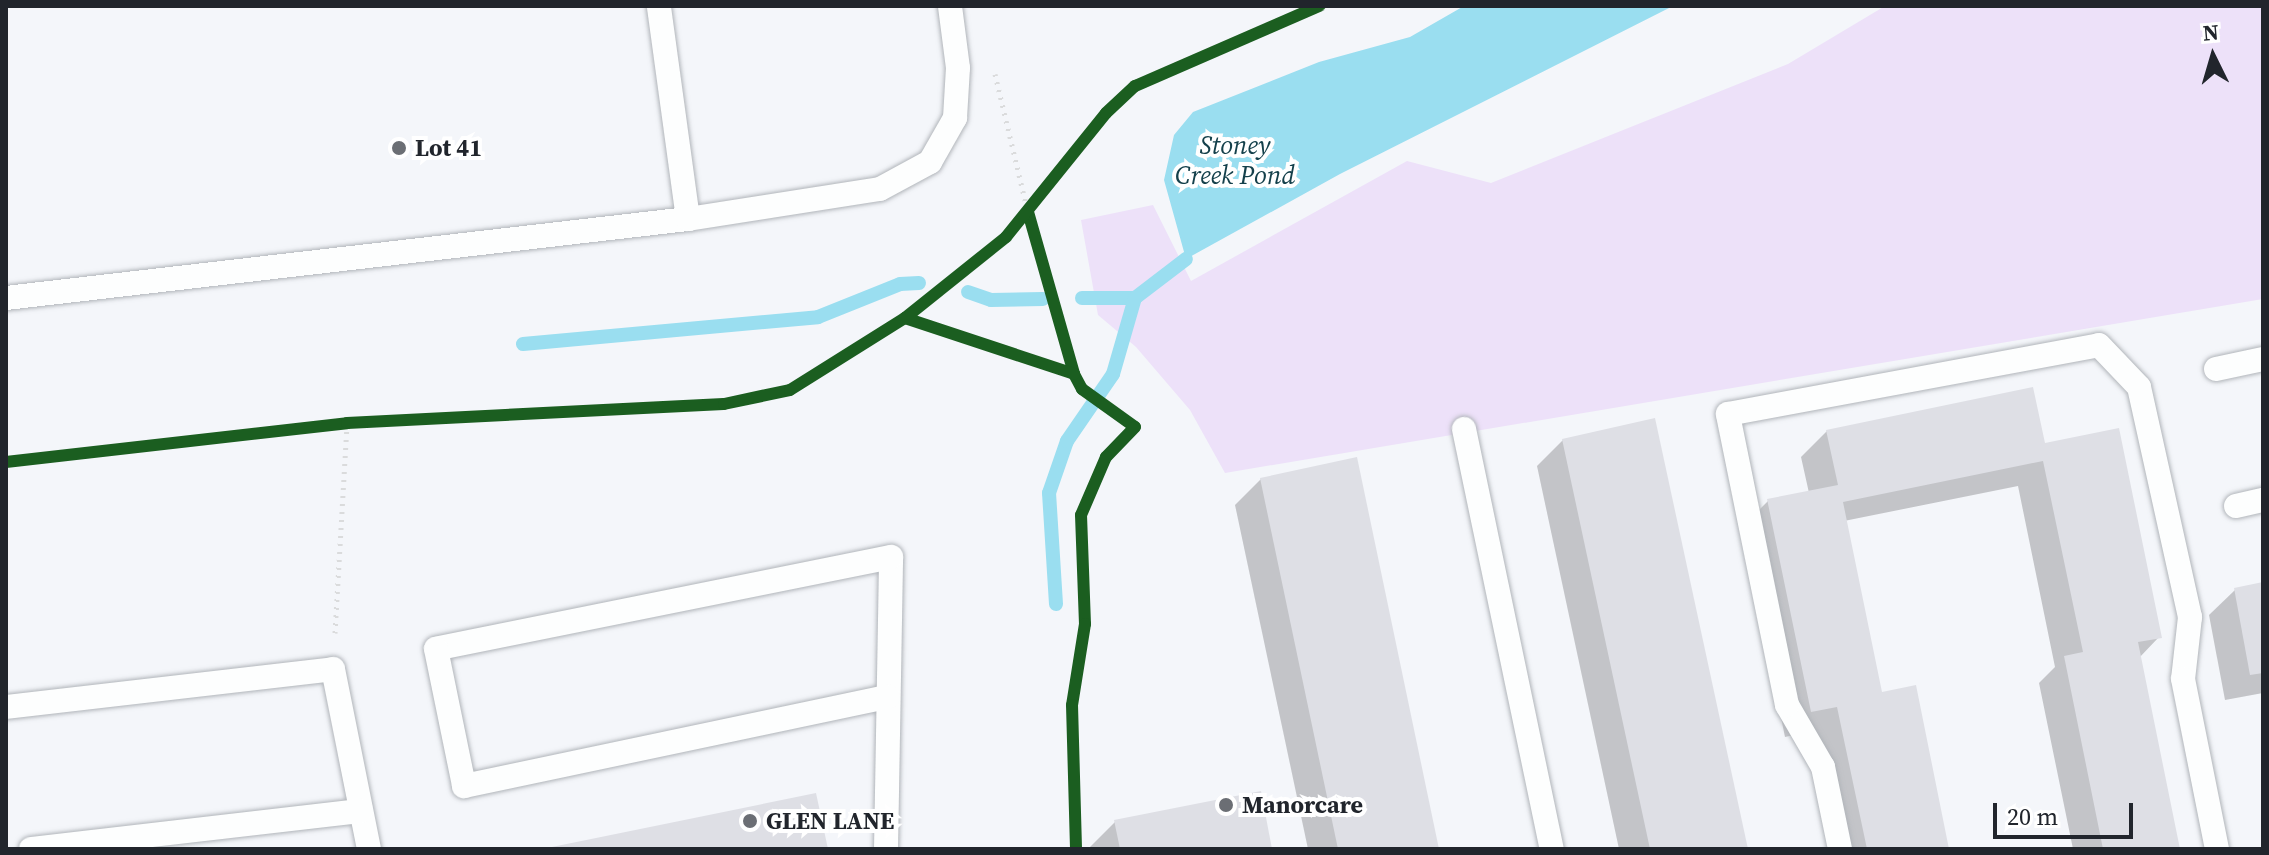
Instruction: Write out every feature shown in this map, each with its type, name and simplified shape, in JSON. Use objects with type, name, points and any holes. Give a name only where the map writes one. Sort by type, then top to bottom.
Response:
[{"type":"lane","points":[[659,6],[688,219]]},
{"type":"lane","points":[[6,298],[688,219],[880,189],[930,162],[955,118],[958,68],[950,6]]},
{"type":"lane","points":[[1840,849],[1823,767],[1787,705],[1728,414],[2099,345],[2139,387],[2190,617],[2183,679],[2217,849]]},
{"type":"lane","points":[[2216,369],[2263,359]]},
{"type":"lane","points":[[1464,429],[1552,849]]},
{"type":"lane","points":[[2236,506],[2263,500]]},
{"type":"lane","points":[[886,849],[891,557],[436,649],[464,786],[888,697]]},
{"type":"lane","points":[[6,707],[333,669],[369,849]]},
{"type":"lane","points":[[31,849],[361,811]]},
{"type":"path","points":[[994,69],[1027,219]]},
{"type":"path","points":[[1027,219],[1038,199]]},
{"type":"path","points":[[331,424],[363,422]]},
{"type":"path","points":[[333,669],[347,423]]},
{"type":"shaded area","points":[[1885,6],[2263,6],[2263,299],[1225,473],[1190,410],[1136,347],[1098,315],[1081,220],[1153,205],[1191,281],[1407,161],[1491,183],[1788,64]]},
{"type":"water","name":"Stoney Creek Pond","points":[[1464,6],[1673,6],[1340,174],[1186,259],[1164,180],[1174,135],[1193,112],[1319,62],[1410,37]]},
{"type":"building","points":[[2033,387],[2045,443],[2119,428],[2162,638],[2138,642],[2180,849],[2103,849],[2064,656],[2083,652],[2043,461],[1843,502],[1882,692],[1916,685],[1949,849],[1867,849],[1837,707],[1811,712],[1767,499],[1838,485],[1826,430]]},
{"type":"building","points":[[1655,418],[1748,849],[1650,849],[1562,439]]},
{"type":"building","points":[[1357,457],[1439,849],[1338,849],[1260,478]]},
{"type":"building","points":[[2263,582],[2263,673],[2250,675],[2234,588]]},
{"type":"building","name":"Manorcare","points":[[1261,791],[1272,849],[1120,849],[1114,820]]},
{"type":"building","name":"GLEN LANE","points":[[816,793],[828,849],[547,849],[547,848]]},
{"type":"waterway","points":[[1056,604],[1049,493],[1067,441],[1113,374],[1135,298],[1186,259]]},
{"type":"waterway","points":[[523,344],[818,317],[900,284],[919,283]]},
{"type":"waterway","points":[[968,292],[991,300],[1043,299]]},
{"type":"waterway","points":[[1082,298],[1135,298]]},
{"type":"cycle path","points":[[6,462],[347,423],[724,404],[790,390],[905,318],[1006,237],[1106,113],[1135,86],[1319,6]]},
{"type":"cycle path","points":[[1028,212],[1074,374],[1082,389],[1135,427],[1106,457],[1081,515],[1085,624],[1072,705],[1076,849]]},
{"type":"cycle path","points":[[905,318],[1074,374]]},
{"type":"place","name":"Lot 41","points":[[399,148]]},
{"type":"place","name":"Manorcare","points":[[1226,805]]},
{"type":"place","name":"GLEN LANE","points":[[750,821]]}]
